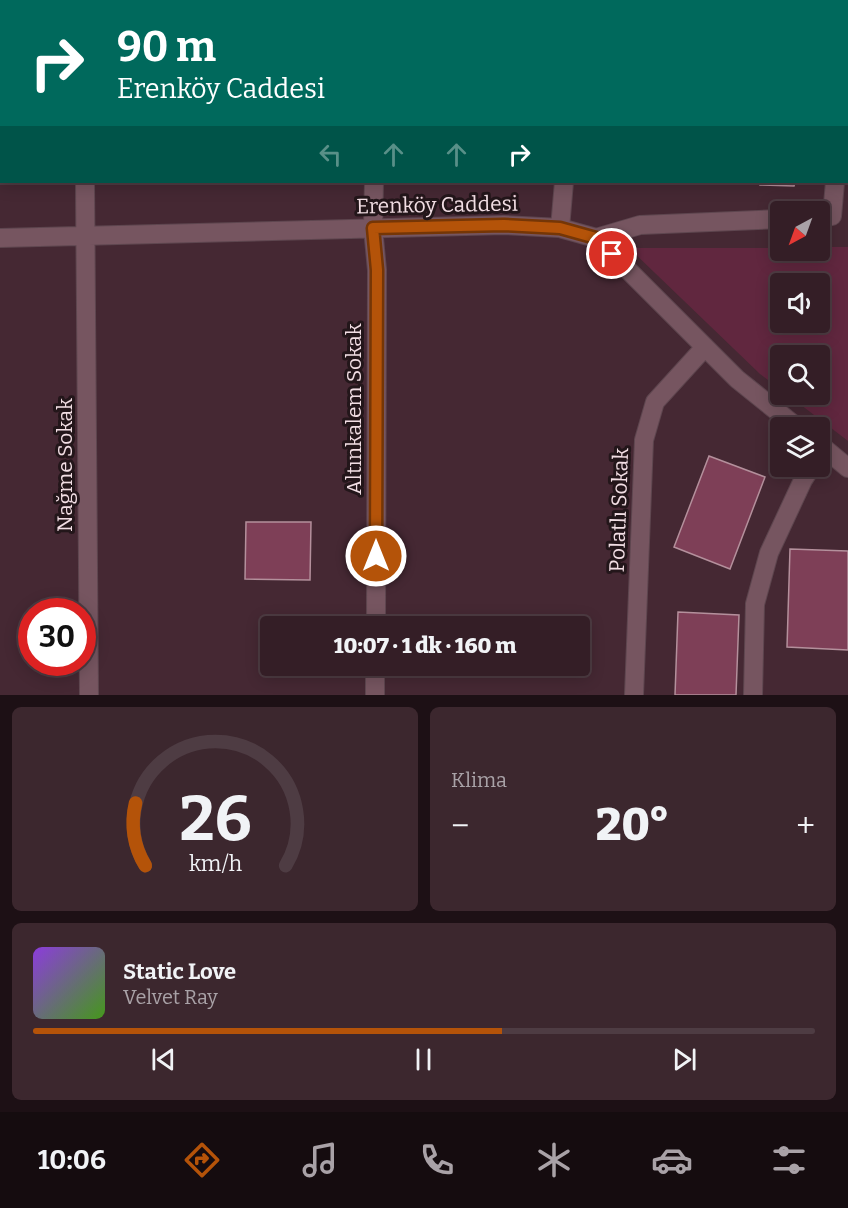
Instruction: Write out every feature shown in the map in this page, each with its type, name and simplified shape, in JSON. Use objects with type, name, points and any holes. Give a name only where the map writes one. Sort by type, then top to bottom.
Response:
[{"type":"street","name":"Nağme Sokak","points":[[85,183],[88,695]]},
{"type":"street","name":"Altınkalem Sokak","points":[[374,183],[373,228],[377,270],[375,616]]},
{"type":"street","points":[[560,228],[564,183]]},
{"type":"street","points":[[833,217],[835,183]]},
{"type":"street","points":[[596,238],[640,225],[770,219]]},
{"type":"street","name":"Erenköy Caddesi","points":[[0,238],[504,225],[560,228],[596,238],[737,379],[784,417]]},
{"type":"street","name":"Polatlı Sokak","points":[[634,695],[644,440],[655,402],[705,347]]},
{"type":"street","points":[[830,456],[848,468]]},
{"type":"street","points":[[753,695],[755,604],[769,553],[805,477]]},
{"type":"street","points":[[375,676],[375,695]]},
{"type":"shaded area","points":[[830,247],[848,247],[848,441],[830,427],[830,417],[817,417],[801,405],[830,405],[830,345],[770,345],[770,382],[629,248],[770,248],[770,261],[830,261]]},
{"type":"building","points":[[760,183],[795,183],[794,186],[760,185]]},
{"type":"building","points":[[709,456],[765,477],[730,569],[674,547]]},
{"type":"building","points":[[246,522],[311,522],[310,580],[245,579]]},
{"type":"building","points":[[790,549],[848,551],[848,650],[787,647]]},
{"type":"building","points":[[678,612],[739,615],[736,695],[675,695]]},
{"type":"route","points":[[376,556],[377,270],[373,228],[504,225],[560,228],[596,238],[612,254]]}]
